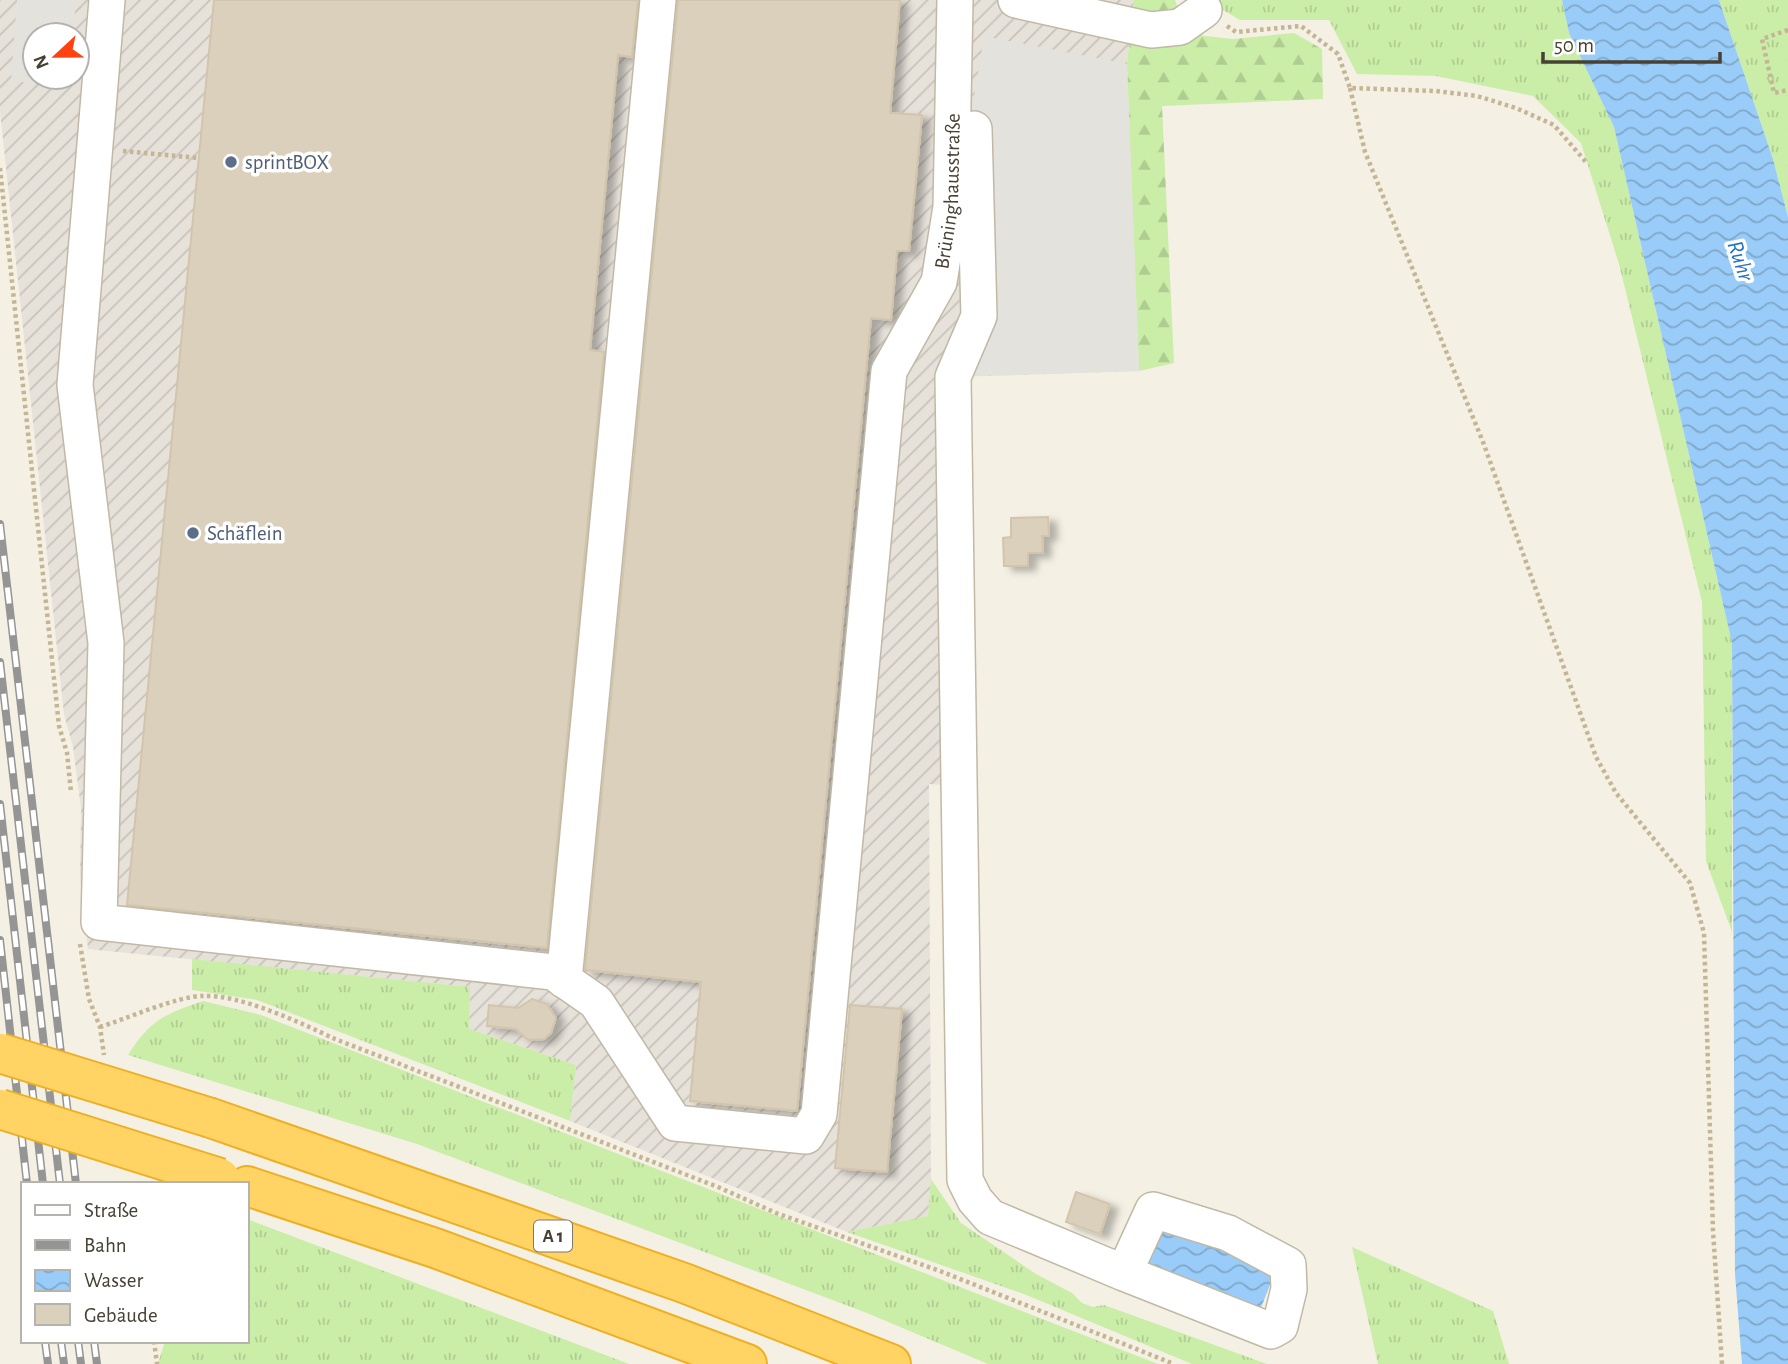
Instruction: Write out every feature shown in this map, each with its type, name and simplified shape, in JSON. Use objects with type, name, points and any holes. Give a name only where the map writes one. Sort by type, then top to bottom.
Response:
[{"type":"highway","name":"A 1","points":[[0,1053],[211,1118],[684,1283],[891,1364]]},
{"type":"highway","name":"A 1","points":[[0,1109],[232,1182]]},
{"type":"highway","name":"A 1","points":[[248,1187],[435,1248],[747,1364]]},
{"type":"street","points":[[107,0],[97,148],[75,385],[106,643],[99,922],[553,972],[565,980],[658,0]]},
{"type":"street","points":[[1016,0],[1151,30],[1181,27],[1203,10]]},
{"type":"street","points":[[955,13],[975,134],[979,316],[953,377],[965,1180],[975,1200],[990,1217],[1124,1273],[1271,1331],[1280,1326],[1289,1289],[1287,1265],[1228,1233],[1153,1210],[1124,1273]]},
{"type":"street","name":"Brüninghausstraße","points":[[565,980],[596,1002],[675,1123],[806,1136],[819,1114],[890,371],[939,282],[951,207],[955,13]]},
{"type":"path","points":[[1203,10],[1236,32],[1301,26],[1338,54],[1350,88],[1365,152],[1483,442],[1596,757],[1616,793],[1690,883],[1699,907],[1704,933],[1713,1231],[1722,1364]]},
{"type":"path","points":[[1788,30],[1762,39],[1774,93],[1788,90]]},
{"type":"path","points":[[1350,88],[1436,91],[1477,96],[1516,108],[1554,125],[1586,162]]},
{"type":"path","points":[[97,148],[199,159]]},
{"type":"path","points":[[0,168],[59,726],[67,753],[71,794]]},
{"type":"path","points":[[79,930],[89,999],[100,1027],[106,1066]]},
{"type":"path","points":[[100,1027],[201,995],[225,998],[292,1019],[335,1039],[718,1187],[776,1213],[940,1271],[1174,1364]]},
{"type":"path","points":[[154,1343],[157,1364]]},
{"type":"shaded area","points":[[0,0],[1134,0],[1127,64],[1139,371],[954,377],[957,786],[929,784],[931,1179],[928,1216],[847,1232],[570,1121],[576,1065],[469,1029],[470,987],[88,949],[80,876],[81,808],[73,747],[64,714],[0,111]]},
{"type":"shaded area","points":[[17,0],[76,0],[74,21],[21,21],[21,82],[11,81]]},
{"type":"shaded area","points":[[984,36],[1127,64],[1139,371],[943,377],[960,324],[961,175]]},
{"type":"green space","points":[[1134,0],[1175,0],[1188,34],[1233,39],[1294,33],[1322,49],[1323,99],[1162,106],[1174,363],[1139,371],[1127,64]]},
{"type":"green space","points":[[1214,0],[1562,0],[1569,33],[1614,127],[1732,643],[1732,932],[1706,861],[1702,602],[1619,264],[1581,143],[1533,96],[1436,76],[1357,74],[1329,20],[1240,20],[1214,5]]},
{"type":"green space","points":[[1719,0],[1788,0],[1788,217],[1773,159]]},
{"type":"green space","points":[[192,959],[470,987],[469,1029],[576,1065],[570,1121],[257,1000],[192,990]]},
{"type":"green space","points":[[203,1001],[261,1015],[1158,1364],[988,1364],[867,1313],[417,1144],[128,1055],[151,1026],[178,1010]]},
{"type":"green space","points":[[931,1179],[961,1223],[1036,1274],[1072,1293],[1082,1303],[1093,1307],[1104,1305],[1267,1364],[1192,1364],[1024,1294],[847,1232],[928,1216]]},
{"type":"green space","points":[[248,1219],[629,1364],[158,1364],[164,1343],[248,1343]]},
{"type":"green space","points":[[1352,1247],[1493,1311],[1509,1364],[1378,1364]]},
{"type":"water","name":"Ruhr","points":[[1562,0],[1719,0],[1773,159],[1788,217],[1788,1364],[1742,1364],[1735,1274],[1732,643],[1614,127],[1569,33]]},
{"type":"water","points":[[1158,1222],[1276,1270],[1260,1310],[1141,1265]]},
{"type":"building","points":[[214,0],[638,0],[632,57],[618,55],[590,350],[604,352],[547,948],[127,905]]},
{"type":"building","points":[[678,0],[900,0],[890,113],[922,115],[909,251],[897,251],[891,320],[871,318],[797,1111],[690,1101],[701,982],[585,970]]},
{"type":"building","points":[[1048,517],[1049,536],[1042,536],[1043,553],[1028,553],[1028,566],[1004,566],[1003,538],[1011,537],[1011,518]]},
{"type":"building","points":[[532,999],[547,1004],[556,1018],[551,1033],[544,1039],[528,1040],[516,1029],[487,1026],[489,1005],[518,1008]]},
{"type":"building","points":[[850,1005],[902,1009],[887,1172],[835,1168]]},
{"type":"building","points":[[1076,1192],[1110,1204],[1100,1234],[1066,1222]]},
{"type":"railway","points":[[0,524],[76,1182]]},
{"type":"railway","points":[[0,662],[60,1182]]},
{"type":"railway","points":[[0,804],[43,1182]]},
{"type":"railway","points":[[0,940],[27,1182]]},
{"type":"railway","points":[[45,1343],[48,1364]]},
{"type":"railway","points":[[61,1343],[64,1364]]},
{"type":"railway","points":[[78,1343],[81,1364]]},
{"type":"railway","points":[[94,1343],[97,1364]]},
{"type":"place","name":"sprintBOX","points":[[231,162]]},
{"type":"place","name":"Schäflein","points":[[193,533]]}]
